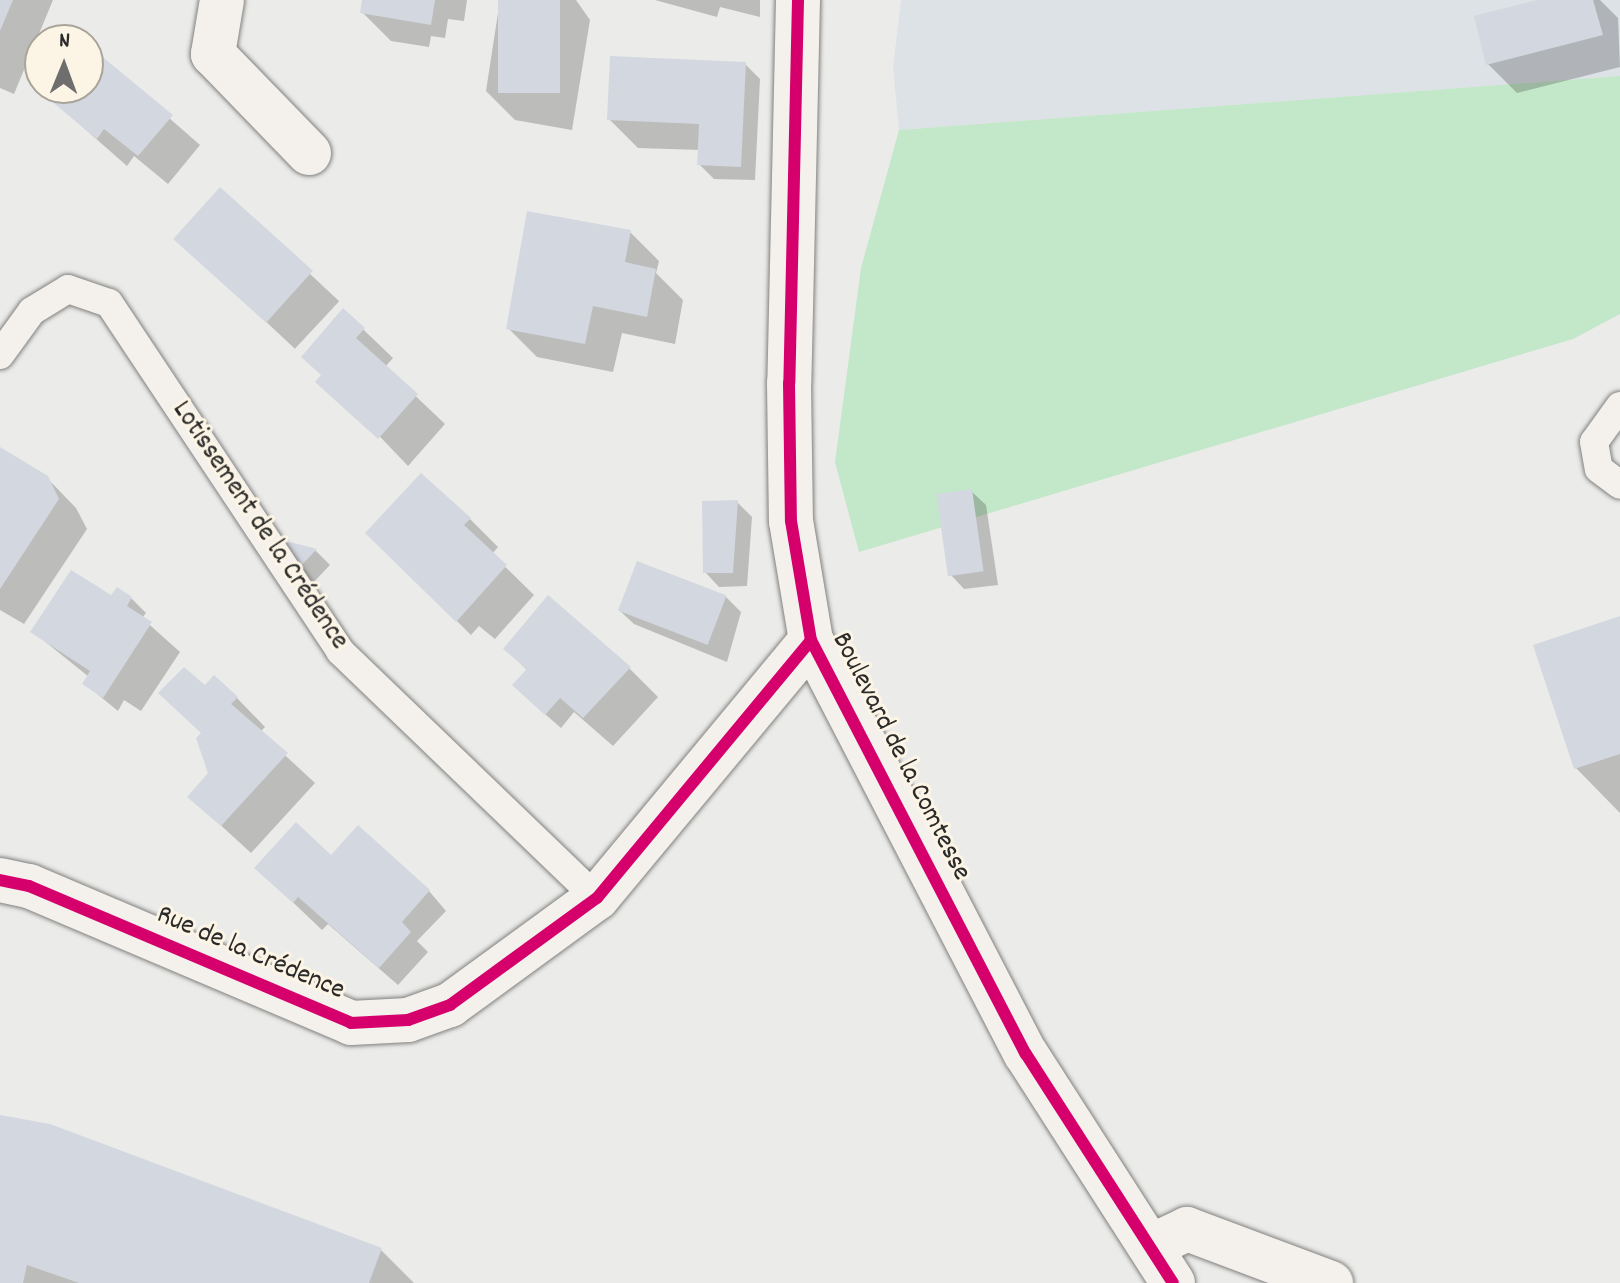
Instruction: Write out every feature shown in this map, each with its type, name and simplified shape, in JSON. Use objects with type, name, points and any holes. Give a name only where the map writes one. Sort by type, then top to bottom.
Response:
[{"type":"street","points":[[222,0],[213,54],[309,153]]},
{"type":"street","name":"Boulevard de la Comtesse","points":[[798,0],[789,383],[791,506],[811,640],[1026,1054],[1173,1283]]},
{"type":"street","name":"Rue de la Crédence","points":[[0,880],[29,886],[351,1023],[408,1020],[450,1005],[597,898],[811,640]]},
{"type":"street","points":[[1151,1246],[1187,1229],[1331,1283]]},
{"type":"lane","name":"Lotissement de la Crédence","points":[[0,355],[32,311],[68,289],[109,303],[340,651],[597,898]]},
{"type":"lane","points":[[1620,406],[1594,442],[1599,469],[1620,485]]},
{"type":"shaded area","points":[[901,0],[1620,0],[1620,76],[899,130],[893,67]]},
{"type":"green space","points":[[1620,76],[1620,314],[1573,339],[859,552],[835,462],[861,268],[899,130]]},
{"type":"building","points":[[0,0],[13,0],[0,31]]},
{"type":"building","points":[[362,0],[435,0],[431,25],[360,13]]},
{"type":"building","points":[[498,0],[560,0],[560,93],[498,93]]},
{"type":"building","points":[[1538,0],[1593,0],[1603,35],[1486,65],[1474,16]]},
{"type":"building","points":[[610,56],[746,62],[741,167],[697,165],[699,124],[607,120]]},
{"type":"building","points":[[104,58],[173,115],[138,156],[104,129],[97,139],[55,104],[104,104]]},
{"type":"building","points":[[220,187],[313,271],[266,323],[173,239]]},
{"type":"building","points":[[527,211],[631,230],[625,262],[656,269],[647,317],[593,306],[585,344],[506,329]]},
{"type":"building","points":[[343,308],[365,328],[356,338],[418,394],[378,439],[315,382],[321,375],[301,357]]},
{"type":"building","points":[[0,447],[48,476],[59,499],[0,589]]},
{"type":"building","points":[[421,473],[471,518],[464,525],[507,565],[456,622],[365,533]]},
{"type":"building","points":[[972,489],[984,571],[948,576],[936,494]]},
{"type":"building","points":[[738,500],[733,573],[703,573],[702,501]]},
{"type":"building","points":[[290,542],[317,549],[293,574],[276,547]]},
{"type":"building","points":[[637,561],[727,595],[708,645],[618,610]]},
{"type":"building","points":[[71,570],[111,595],[117,587],[132,597],[127,606],[152,622],[103,698],[82,684],[90,671],[30,632]]},
{"type":"building","points":[[548,595],[631,667],[583,718],[560,698],[545,715],[512,685],[527,669],[503,649]]},
{"type":"building","points":[[1620,616],[1620,754],[1574,769],[1533,645]]},
{"type":"building","points":[[184,667],[205,685],[214,675],[238,697],[231,704],[288,753],[221,826],[187,797],[208,773],[196,738],[201,733],[158,693]]},
{"type":"building","points":[[296,822],[331,855],[358,825],[430,890],[402,922],[411,932],[379,968],[298,897],[293,903],[254,868]]},
{"type":"building","points":[[0,1115],[50,1124],[382,1248],[369,1283],[79,1283],[27,1265],[23,1283],[0,1283]]},
{"type":"cycle path","points":[[798,0],[789,383],[791,521],[811,640],[1026,1054],[1173,1283]]},
{"type":"cycle path","points":[[0,880],[29,886],[351,1023],[408,1020],[450,1005],[597,898],[811,640]]}]
